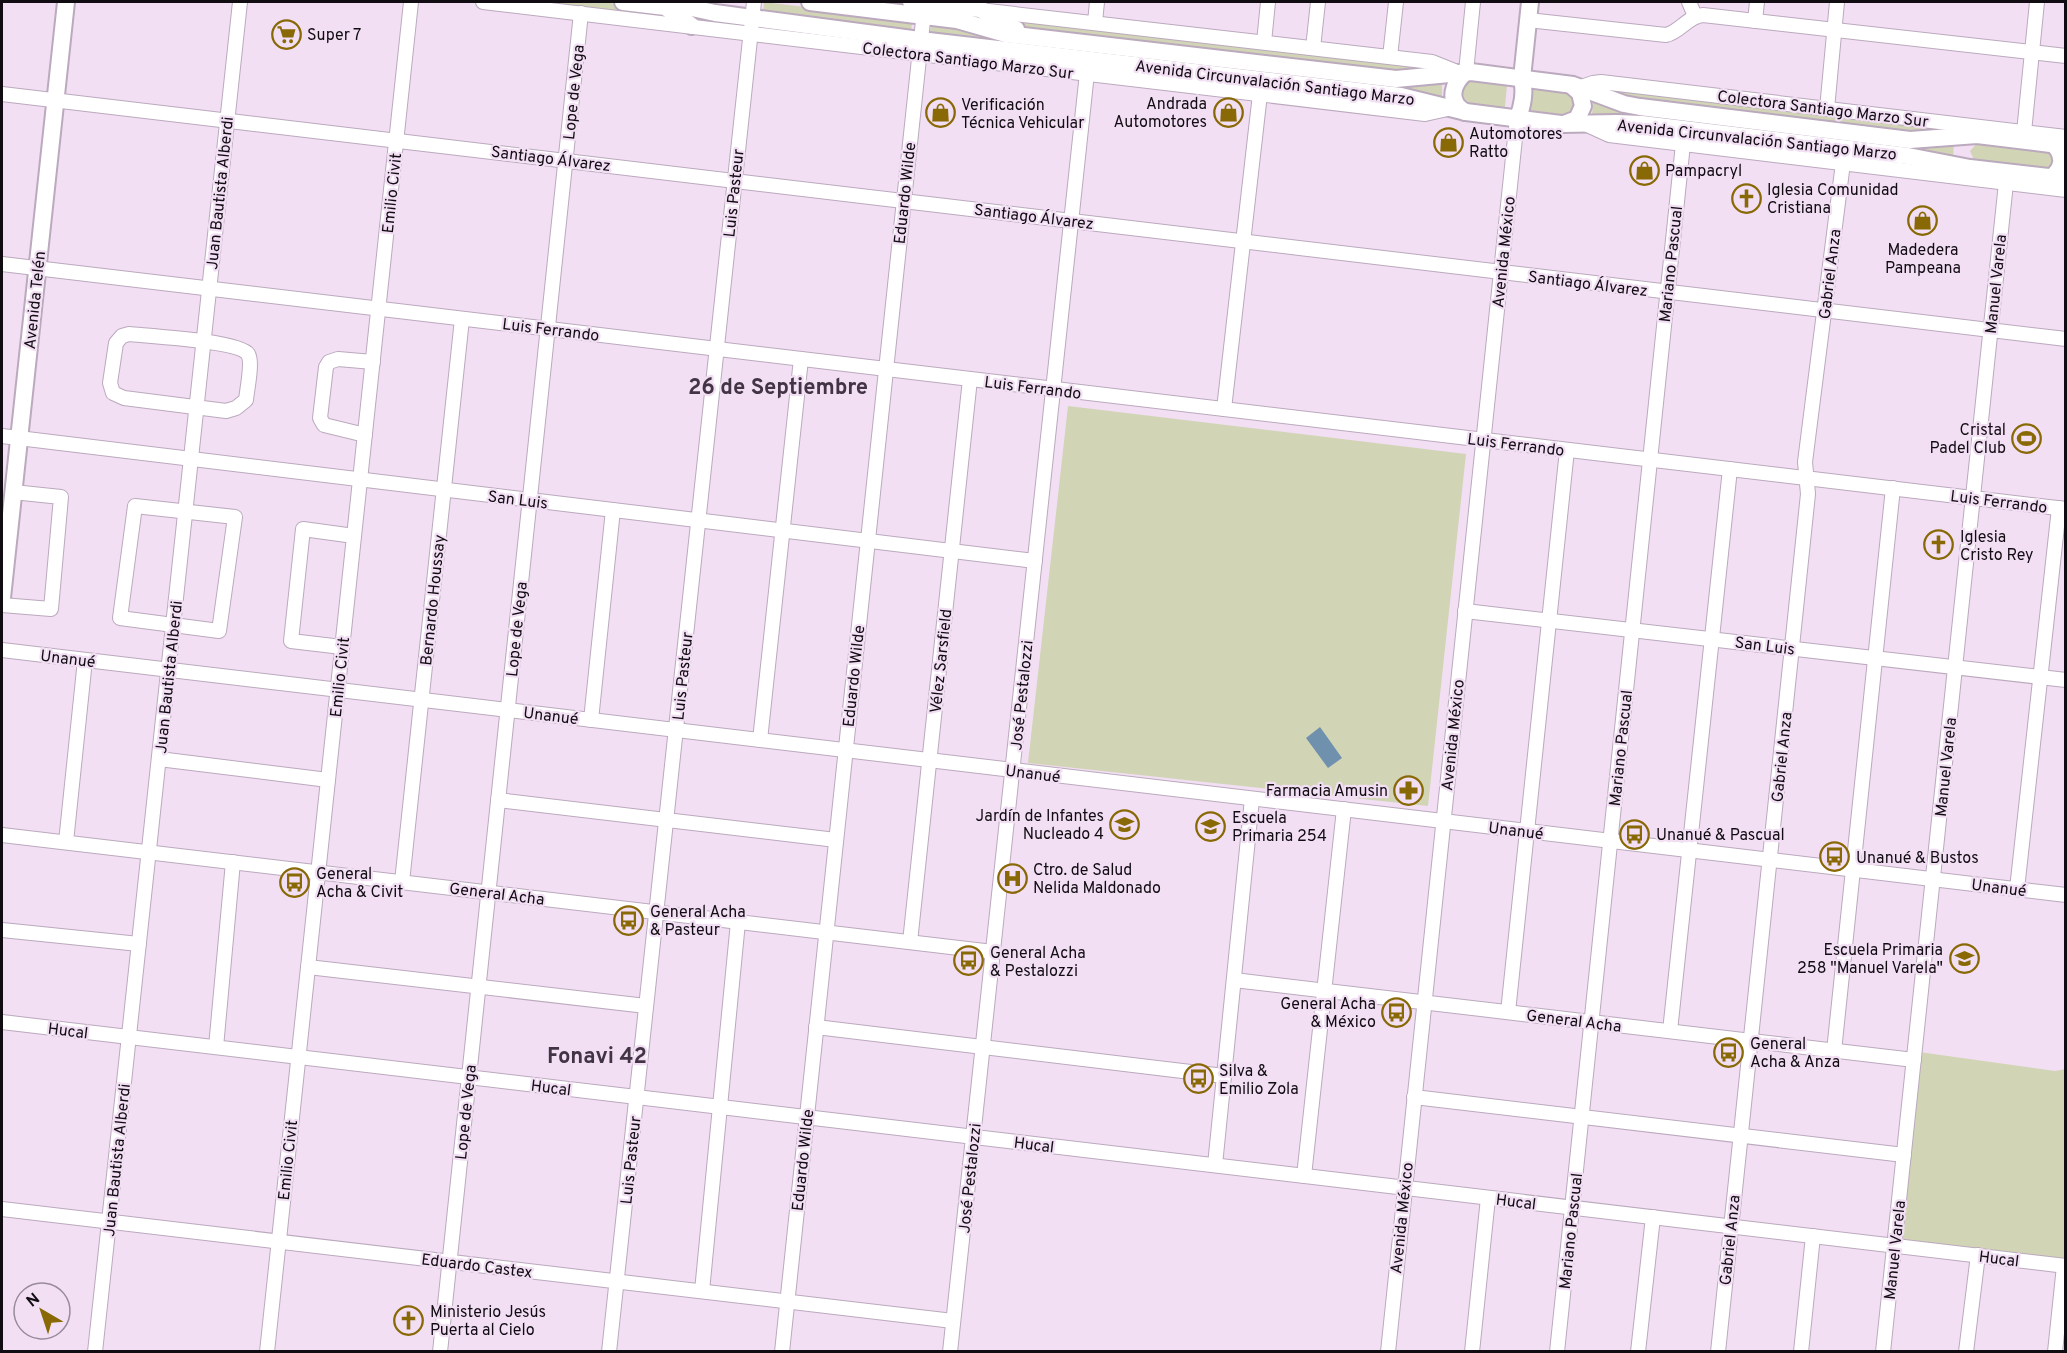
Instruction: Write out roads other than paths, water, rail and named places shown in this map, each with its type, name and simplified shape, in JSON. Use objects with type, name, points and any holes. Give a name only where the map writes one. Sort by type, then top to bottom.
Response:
[{"type":"main road","name":"Avenida Telén","points":[[2,598],[66,2]]},
{"type":"main road","points":[[623,2],[665,7],[692,26]]},
{"type":"main road","name":"Avenida Circunvalación Santiago Marzo","points":[[664,2],[715,13],[920,47],[1401,96],[1471,113],[1517,119],[1561,124],[1642,124],[1908,156],[1970,168],[2058,178]]},
{"type":"main road","name":"Avenida Circunvalación Santiago Marzo","points":[[810,2],[924,7],[957,20],[1006,34],[1396,79],[1462,72],[1522,78],[1573,85],[1624,104],[1640,107],[1910,140],[1970,135],[2057,140]]},
{"type":"main road","name":"Avenida México","points":[[1517,119],[1511,106],[1514,87],[1522,78],[1530,2]]},
{"type":"main road","points":[[982,10],[1010,28],[1058,34],[1096,44]]},
{"type":"main road","points":[[1462,72],[1455,83],[1453,94],[1458,107],[1471,113]]},
{"type":"main road","points":[[1561,124],[1574,121],[1580,116],[1584,106],[1580,93],[1573,85]]},
{"type":"main road","points":[[1983,180],[1963,159],[1962,150],[1964,142],[1970,135],[1986,128]]},
{"type":"main road","points":[[2035,186],[2058,178],[2062,162],[2057,140]]},
{"type":"street","name":"Juan Bautista Alberdi","points":[[95,1352],[240,2]]},
{"type":"street","name":"Emilio Civit","points":[[267,1352],[411,2]]},
{"type":"street","points":[[483,2],[692,26],[752,18]]},
{"type":"street","points":[[910,2],[924,7],[982,10],[1095,22],[1390,57],[1436,63],[1462,72],[1473,2]]},
{"type":"street","points":[[1095,22],[1097,2]]},
{"type":"street","points":[[1264,42],[1268,2]]},
{"type":"street","points":[[1313,48],[1318,2]]},
{"type":"street","points":[[1390,57],[1396,2]]},
{"type":"street","points":[[1689,2],[1695,16]]},
{"type":"street","points":[[1755,21],[1757,2]]},
{"type":"street","points":[[1827,109],[1837,2]]},
{"type":"street","points":[[2024,132],[2037,2]]},
{"type":"street","name":"Eduardo Wilde","points":[[782,1352],[924,7]]},
{"type":"street","name":"Lope de Vega","points":[[440,1352],[581,13]]},
{"type":"street","points":[[1528,20],[1666,35],[1674,32],[1695,16],[1703,15],[2066,56]]},
{"type":"street","name":"Luis Pasteur","points":[[609,1352],[752,18]]},
{"type":"street","name":"Colectora Santiago Marzo Sur","points":[[920,47],[1087,73],[1425,114],[1452,108]]},
{"type":"street","name":"José Pestalozzi","points":[[950,1352],[1087,73]]},
{"type":"street","name":"Colectora Santiago Marzo Sur","points":[[1573,85],[1601,82],[2024,132],[2057,140]]},
{"type":"street","name":"Santiago Álvarez","points":[[2,93],[1824,312],[2066,339]]},
{"type":"street","points":[[1224,409],[1260,94]]},
{"type":"street","name":"Avenida México","points":[[1388,1352],[1517,119]]},
{"type":"street","points":[[1585,124],[1609,135],[2066,190]]},
{"type":"street","name":"Mariano Pascual","points":[[1557,1352],[1683,144]]},
{"type":"street","name":"Gabriel Anza","points":[[1718,1352],[1809,494],[1804,462],[1844,163]]},
{"type":"street","name":"Manuel Varela","points":[[1883,1352],[2006,183]]},
{"type":"street","name":"Luis Ferrando","points":[[2,264],[2062,508]]},
{"type":"street","name":"Bernardo Houssay","points":[[402,882],[462,319]]},
{"type":"street","points":[[129,334],[204,341],[241,348],[247,352],[250,360],[246,400],[236,408],[226,411],[124,398],[113,393],[110,383],[116,343],[122,336],[129,334]]},
{"type":"street","points":[[365,435],[324,425],[320,418],[326,368],[329,362],[338,359],[373,362]]},
{"type":"street","points":[[760,740],[801,359]]},
{"type":"street","name":"Vélez Sarsfield","points":[[910,942],[970,379]]},
{"type":"street","name":"San Luis","points":[[2,436],[1035,561]]},
{"type":"street","points":[[1508,1012],[1567,450]]},
{"type":"street","points":[[1670,1031],[1730,469]]},
{"type":"street","points":[[1834,1051],[1893,488]]},
{"type":"street","points":[[2,605],[51,609],[61,497],[13,492]]},
{"type":"street","points":[[135,506],[185,512],[235,518],[219,631],[120,618],[135,506]]},
{"type":"street","points":[[2017,889],[2040,677],[2062,508]]},
{"type":"street","points":[[591,720],[613,510]]},
{"type":"street","points":[[342,647],[291,641],[300,552],[303,529],[354,536]]},
{"type":"street","name":"San Luis","points":[[1465,611],[2066,680]]},
{"type":"street","name":"Unanué","points":[[2,650],[2066,895]]},
{"type":"street","points":[[66,842],[85,660]]},
{"type":"street","points":[[159,759],[328,780]]},
{"type":"street","points":[[1215,1165],[1252,799]]},
{"type":"street","points":[[498,800],[836,840]]},
{"type":"street","points":[[1304,1176],[1344,809]]},
{"type":"street","name":"General Acha","points":[[2,835],[993,952]]},
{"type":"street","points":[[216,1047],[233,862]]},
{"type":"street","points":[[702,1291],[738,922]]},
{"type":"street","points":[[2,930],[139,944]]},
{"type":"street","points":[[308,967],[646,1006]]},
{"type":"street","name":"General Acha","points":[[1234,980],[1914,1060]]},
{"type":"street","name":"Hucal","points":[[2,1022],[2065,1266]]},
{"type":"street","points":[[816,1027],[1224,1076]]},
{"type":"street","points":[[1414,1097],[1904,1155]]},
{"type":"street","points":[[1472,1352],[1488,1198]]},
{"type":"street","name":"Eduardo Castex","points":[[2,1209],[953,1321]]},
{"type":"street","points":[[1638,1352],[1653,1217]]},
{"type":"street","points":[[1801,1352],[1813,1236]]},
{"type":"street","points":[[1966,1352],[1978,1255]]},
{"type":"street","points":[[2055,1352],[2065,1266]]},
{"type":"water","points":[[1320,727],[1342,758],[1328,768],[1306,738]]},
{"type":"place","name":"Super 7","points":[[286,34]]},
{"type":"place","name":"Andrada Automotores","points":[[1228,112]]},
{"type":"place","name":"Verificación Técnica Vehicular","points":[[940,113]]},
{"type":"place","name":"Automotores Ratto","points":[[1448,142]]},
{"type":"place","name":"Pampacryl","points":[[1644,170]]},
{"type":"place","name":"Iglesia Comunidad Cristiana","points":[[1746,198]]},
{"type":"place","name":"Madedera Pampeana","points":[[1923,221]]},
{"type":"place","name":"Cristal Padel Club","points":[[2027,438]]},
{"type":"place","name":"Iglesia Cristo Rey","points":[[1939,545]]},
{"type":"place","name":"Farmacia Amusin","points":[[1409,790]]},
{"type":"place","name":"Jardín de Infantes Nucleado 4","points":[[1125,824]]},
{"type":"place","name":"Escuela Primaria 254","points":[[1211,826]]},
{"type":"place","name":"Unanué & Pascual","points":[[1635,834]]},
{"type":"place","name":"Unanué & Bustos","points":[[1835,857]]},
{"type":"place","name":"Ctro. de Salud Nelida Maldonado","points":[[1012,878]]},
{"type":"place","name":"General Acha & Civit","points":[[295,882]]},
{"type":"place","name":"General Acha & Pasteur","points":[[629,920]]},
{"type":"place","name":"Escuela Primaria 258 \"Manuel Varela\"","points":[[1964,958]]},
{"type":"place","name":"General Acha & Pestalozzi","points":[[969,961]]},
{"type":"place","name":"General Acha & México","points":[[1397,1012]]},
{"type":"place","name":"General Acha & Anza","points":[[1729,1052]]},
{"type":"place","name":"Silva & Emilio Zola","points":[[1198,1079]]},
{"type":"place","name":"Ministerio Jesús Puerta al Cielo","points":[[409,1320]]},
{"type":"district","name":"26 de Septiembre","points":[[778,386]]},
{"type":"district","name":"Fonavi 42","points":[[597,1055]]}]
